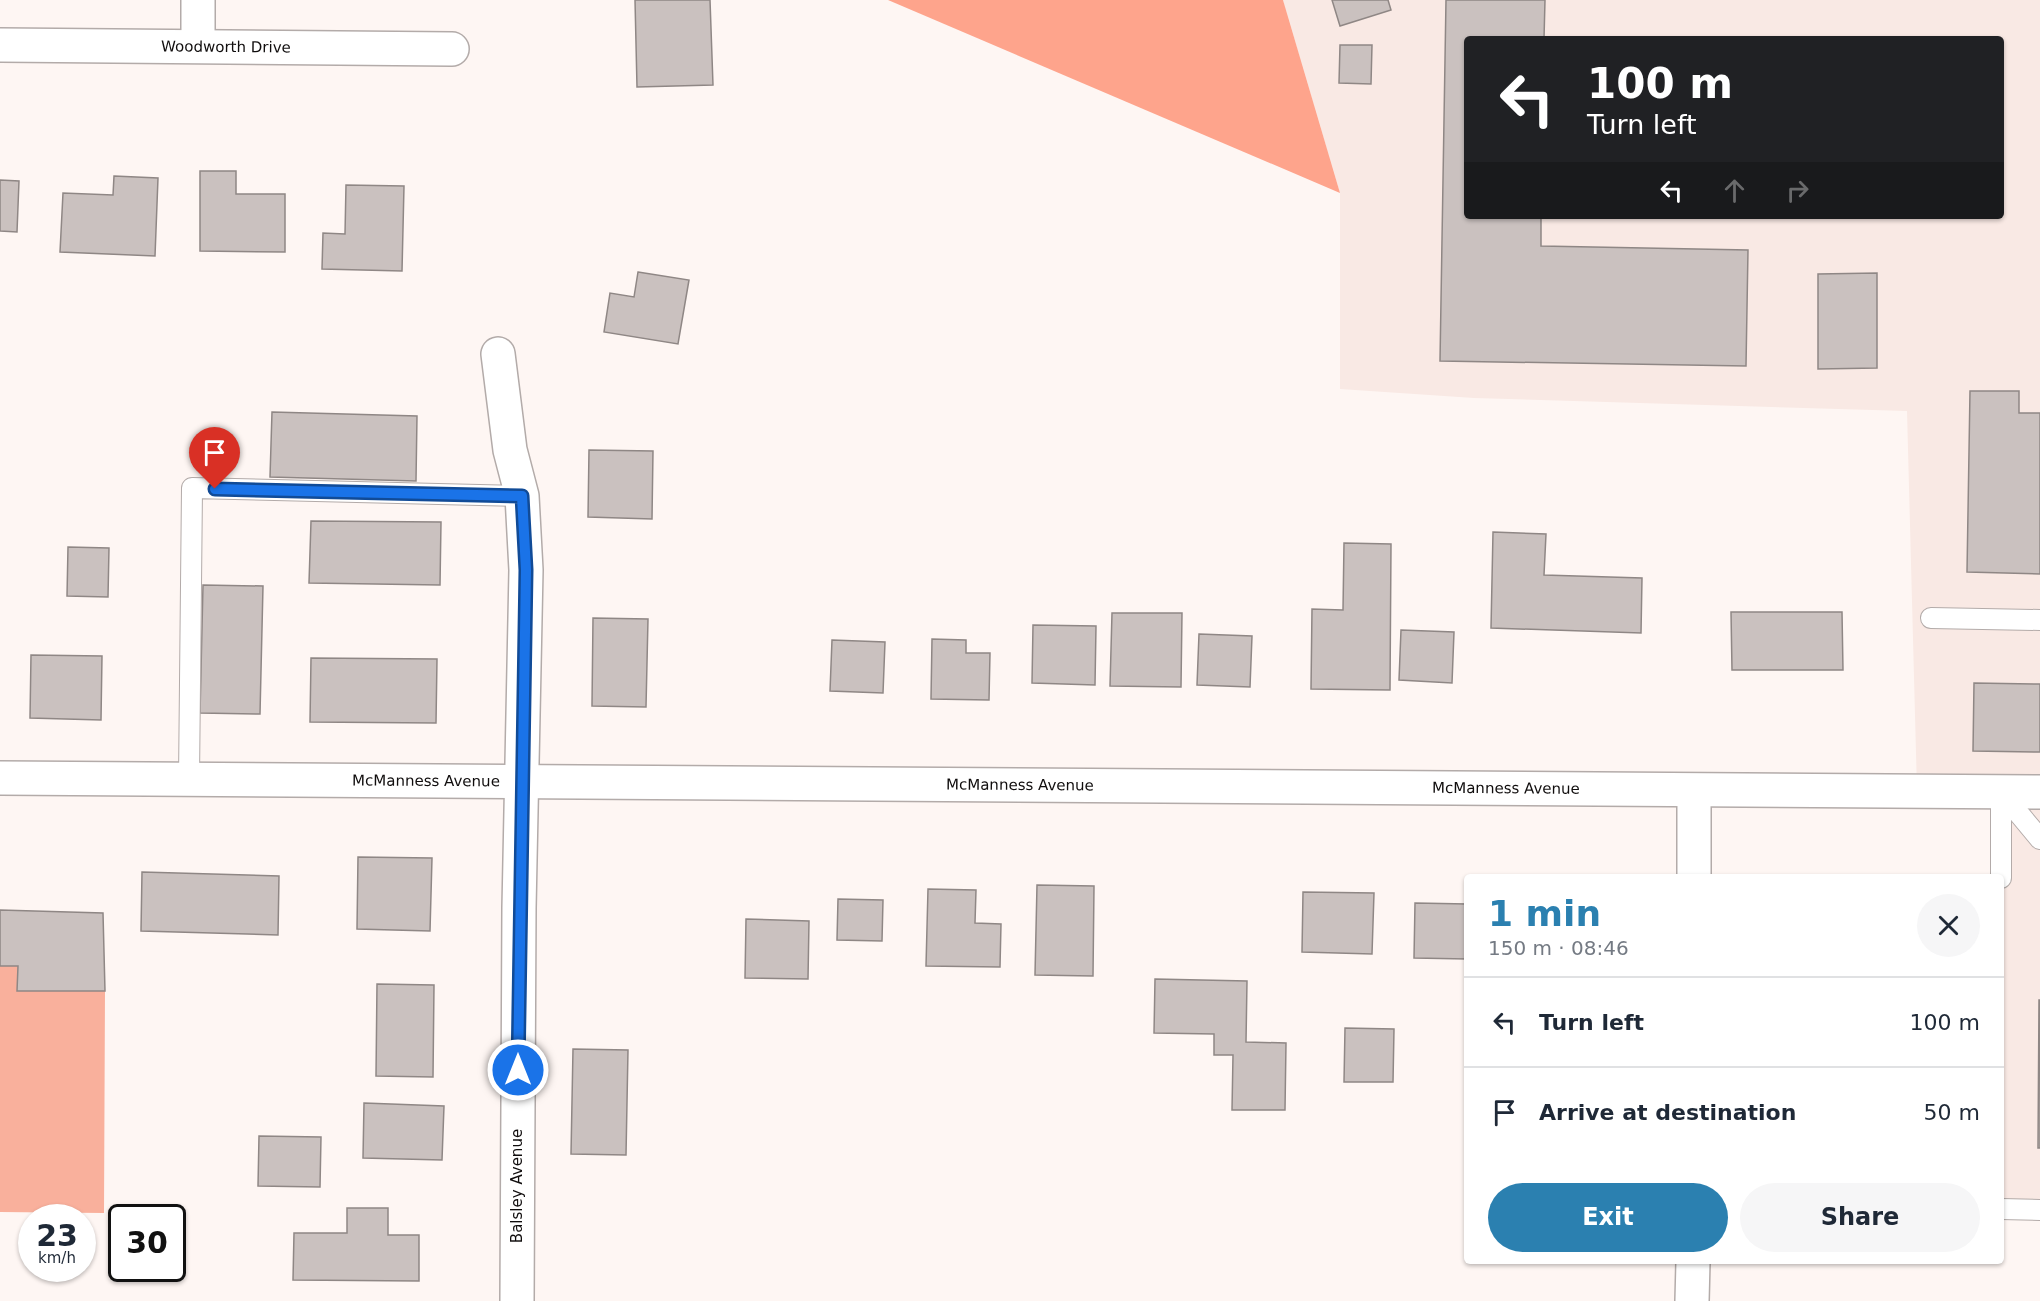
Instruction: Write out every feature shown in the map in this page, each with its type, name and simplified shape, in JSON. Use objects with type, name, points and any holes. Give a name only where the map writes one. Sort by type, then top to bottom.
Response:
[{"type":"street","points":[[198,0],[198,46]]},
{"type":"street","name":"Woodworth Drive","points":[[0,45],[452,49]]},
{"type":"street","name":"Balsley Avenue","points":[[498,354],[510,450],[522,496],[526,570],[521,780],[517,1301]]},
{"type":"street","name":"McManness Avenue","points":[[0,778],[521,780],[1694,792],[2040,792]]},
{"type":"street","points":[[1694,792],[1694,874]]},
{"type":"street","points":[[1692,1301],[1693,1264]]},
{"type":"lane","points":[[189,778],[192,488],[522,496]]},
{"type":"lane","points":[[1931,618],[2040,620]]},
{"type":"lane","points":[[2001,792],[2040,839]]},
{"type":"lane","points":[[2001,792],[2001,874]]},
{"type":"lane","points":[[2004,1209],[2040,1210]]},
{"type":"shaded area","points":[[888,0],[1283,0],[1340,193]]},
{"type":"shaded area","points":[[1283,0],[2040,0],[2040,1210],[2004,1209],[2004,874],[2001,874],[2001,792],[1917,791],[1907,411],[1474,398],[1340,389],[1340,193]]},
{"type":"shaded area","points":[[0,966],[18,966],[18,991],[105,991],[104,1213],[96,1213],[96,1204],[18,1204],[18,1212],[0,1212]]},
{"type":"building","points":[[635,0],[710,0],[713,85],[637,87]]},
{"type":"building","points":[[1332,0],[1388,0],[1391,10],[1340,26]]},
{"type":"building","points":[[1446,0],[1545,0],[1544,36],[1464,36],[1464,219],[1541,219],[1541,246],[1748,250],[1746,366],[1440,361]]},
{"type":"building","points":[[1340,45],[1372,45],[1371,84],[1339,83]]},
{"type":"building","points":[[200,171],[236,171],[236,194],[285,194],[285,252],[200,251]]},
{"type":"building","points":[[114,176],[158,178],[155,256],[60,252],[63,193],[113,195]]},
{"type":"building","points":[[0,180],[19,181],[17,232],[0,231]]},
{"type":"building","points":[[346,185],[404,186],[402,271],[322,269],[323,233],[345,234]]},
{"type":"building","points":[[638,272],[689,280],[678,344],[604,332],[610,293],[634,297]]},
{"type":"building","points":[[1877,273],[1877,368],[1818,369],[1818,274]]},
{"type":"building","points":[[1970,391],[2019,391],[2019,413],[2040,413],[2040,574],[1967,572]]},
{"type":"building","points":[[272,412],[417,416],[416,481],[270,477]]},
{"type":"building","points":[[589,450],[653,451],[652,519],[588,517]]},
{"type":"building","points":[[311,521],[441,522],[440,585],[309,583]]},
{"type":"building","points":[[1493,532],[1546,534],[1544,575],[1642,578],[1641,633],[1491,628]]},
{"type":"building","points":[[1344,543],[1391,544],[1390,690],[1311,689],[1312,609],[1343,610]]},
{"type":"building","points":[[68,547],[109,548],[108,597],[67,596]]},
{"type":"building","points":[[203,585],[263,586],[260,714],[200,713]]},
{"type":"building","points":[[1731,612],[1842,612],[1843,670],[1732,670]]},
{"type":"building","points":[[1112,613],[1182,613],[1181,687],[1110,686]]},
{"type":"building","points":[[593,618],[648,619],[646,707],[592,706]]},
{"type":"building","points":[[1033,625],[1096,626],[1095,685],[1032,683]]},
{"type":"building","points":[[1401,630],[1454,632],[1452,683],[1399,680]]},
{"type":"building","points":[[1199,634],[1252,636],[1250,687],[1197,685]]},
{"type":"building","points":[[932,639],[966,640],[966,653],[990,653],[989,700],[931,699]]},
{"type":"building","points":[[832,640],[885,642],[883,693],[830,691]]},
{"type":"building","points":[[31,655],[102,656],[101,720],[30,718]]},
{"type":"building","points":[[311,658],[437,659],[436,723],[310,722]]},
{"type":"building","points":[[1974,683],[2040,684],[2040,752],[1973,751]]},
{"type":"building","points":[[358,857],[432,858],[430,931],[357,929]]},
{"type":"building","points":[[142,872],[279,876],[278,935],[141,931]]},
{"type":"building","points":[[1037,885],[1094,886],[1093,976],[1035,975]]},
{"type":"building","points":[[928,889],[976,890],[975,923],[1001,924],[1000,967],[926,966]]},
{"type":"building","points":[[1303,892],[1374,893],[1372,954],[1302,952]]},
{"type":"building","points":[[838,899],[883,900],[882,941],[837,940]]},
{"type":"building","points":[[1415,903],[1464,904],[1464,959],[1414,958]]},
{"type":"building","points":[[0,910],[103,913],[105,991],[17,991],[18,966],[0,966]]},
{"type":"building","points":[[746,919],[809,921],[808,979],[745,978]]},
{"type":"building","points":[[1155,979],[1247,981],[1246,1042],[1286,1043],[1285,1110],[1232,1110],[1233,1055],[1214,1055],[1214,1034],[1154,1033]]},
{"type":"building","points":[[377,984],[434,985],[433,1077],[376,1076]]},
{"type":"building","points":[[2039,1000],[2040,1148],[2038,1148]]},
{"type":"building","points":[[1345,1028],[1394,1029],[1393,1082],[1344,1082]]},
{"type":"building","points":[[573,1049],[628,1050],[626,1155],[571,1154]]},
{"type":"building","points":[[364,1103],[444,1106],[442,1160],[363,1158]]},
{"type":"building","points":[[259,1136],[321,1137],[320,1187],[258,1186]]},
{"type":"building","points":[[347,1208],[388,1208],[388,1235],[419,1235],[419,1281],[293,1280],[294,1233],[347,1233]]},
{"type":"route","points":[[215,489],[522,496],[526,570],[518,1070]]}]
